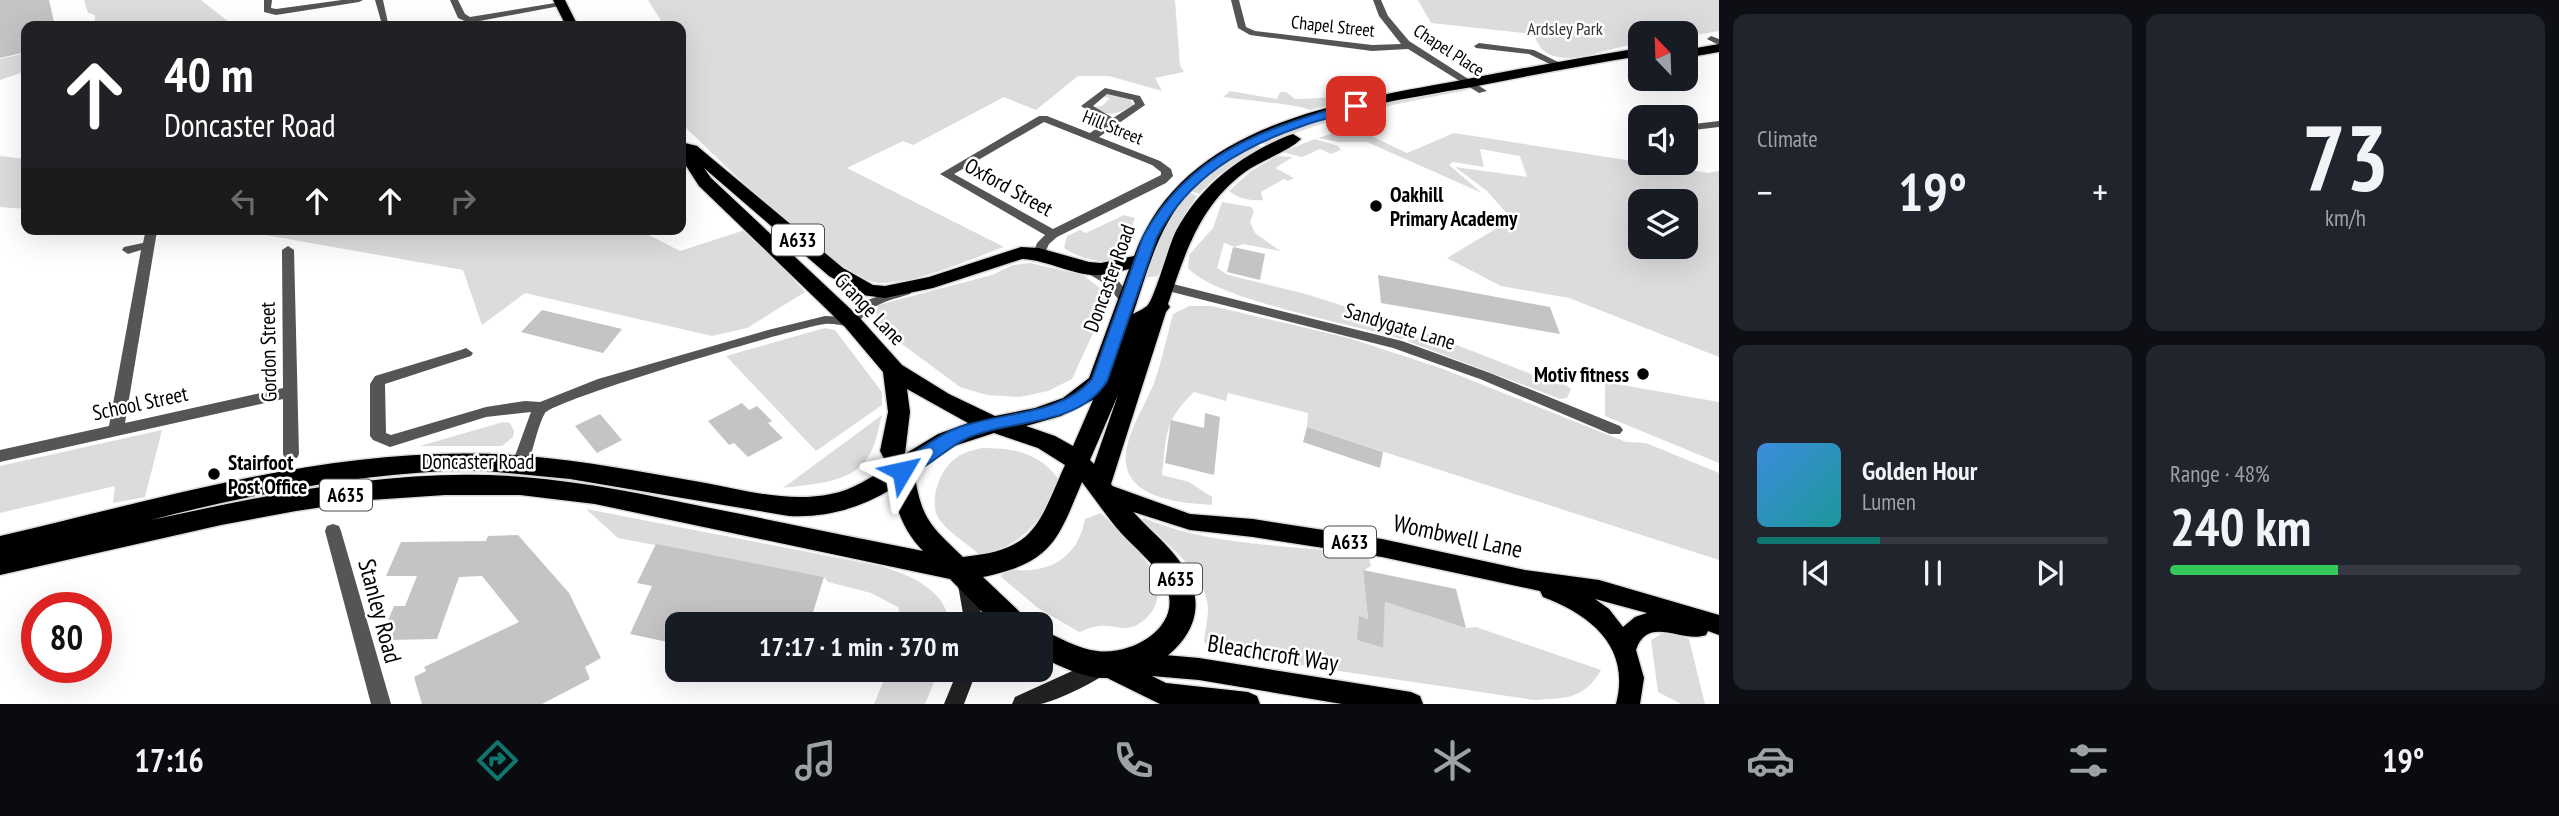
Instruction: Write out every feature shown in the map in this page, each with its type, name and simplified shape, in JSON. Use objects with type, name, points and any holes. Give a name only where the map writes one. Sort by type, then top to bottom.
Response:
[{"type":"highway","points":[[560,2],[570,21]]},
{"type":"highway","points":[[1698,42],[1717,41]]},
{"type":"highway","points":[[1698,49],[1717,41]]},
{"type":"highway","name":"Doncaster Road","points":[[1102,488],[1183,234],[1201,205],[1223,181],[1250,160],[1287,141],[1357,118],[1561,66],[1628,54]]},
{"type":"highway","name":"Doncaster Road","points":[[993,424],[1064,406],[1089,393],[1099,381],[1150,237],[1174,200],[1198,174],[1235,149],[1282,129],[1344,109],[1628,64]]},
{"type":"highway","name":"A633","points":[[686,148],[697,153],[827,264],[862,288],[886,292],[933,282],[1021,253],[1039,254],[1088,268],[1114,267],[1143,260]]},
{"type":"highway","name":"Grange Lane","points":[[686,152],[705,181],[852,322],[894,370],[898,412],[892,451],[902,471]]},
{"type":"highway","points":[[960,573],[1019,556],[1036,545],[1048,532],[1139,319],[1162,296],[1149,287],[1119,324]]},
{"type":"highway","name":"A633","points":[[894,370],[950,405],[993,424]]},
{"type":"highway","name":"A635","points":[[902,471],[946,440],[993,424],[1042,438],[1059,447],[1077,462],[1173,573],[1181,594],[1178,623],[1169,640],[1153,652],[1115,664]]},
{"type":"highway","name":"Doncaster Road","points":[[0,547],[308,476],[433,462],[520,464],[598,473],[761,503],[802,507],[824,506],[852,498],[902,471]]},
{"type":"highway","points":[[902,471],[908,508],[924,536],[1000,612]]},
{"type":"highway","name":"Doncaster Road","points":[[0,564],[248,511],[325,498],[401,488],[496,484],[544,486],[595,494],[960,573]]},
{"type":"highway","points":[[1053,649],[1074,659],[1115,664]]},
{"type":"main road","name":"Wombwell Lane","points":[[1102,488],[1131,503],[1189,523],[1253,528],[1368,545],[1525,579],[1599,590],[1719,625]]},
{"type":"main road","points":[[960,573],[970,612]]},
{"type":"main road","name":"A633","points":[[1525,579],[1592,609],[1610,627],[1630,665],[1633,700]]},
{"type":"main road","points":[[1625,652],[1627,640],[1633,631],[1654,620],[1719,632]]},
{"type":"main road","points":[[1022,704],[1115,664],[1164,694],[1248,704]]},
{"type":"main road","name":"Bleachcroft Way","points":[[1115,664],[1199,669],[1411,704]]},
{"type":"main road","points":[[954,704],[963,682]]},
{"type":"street","points":[[268,0],[267,10],[276,12],[310,4],[359,0]]},
{"type":"street","points":[[379,0],[386,21]]},
{"type":"street","points":[[454,0],[466,21]]},
{"type":"street","name":"Chapel Street","points":[[1235,0],[1242,28],[1253,33],[1372,48],[1410,46]]},
{"type":"street","name":"Chapel Place","points":[[1377,0],[1385,20],[1410,46],[1476,87]]},
{"type":"street","points":[[477,21],[560,2]]},
{"type":"street","points":[[1479,46],[1531,52],[1561,66]]},
{"type":"street","points":[[1092,137],[1136,109],[1140,105],[1137,98],[1105,91],[1088,103],[1086,106],[1090,110],[1113,122]]},
{"type":"street","name":"Hill Street","points":[[946,174],[1043,118],[1156,163],[1167,172]]},
{"type":"street","points":[[1698,126],[1719,124]]},
{"type":"street","name":"Doncaster Road","points":[[1039,254],[1044,243],[1054,234],[1161,181],[1167,176],[1167,172]]},
{"type":"street","name":"Oxford Street","points":[[946,174],[1054,234]]},
{"type":"street","points":[[128,250],[150,238]]},
{"type":"street","points":[[116,430],[150,238]]},
{"type":"street","name":"Gordon Street","points":[[288,250],[291,454]]},
{"type":"street","points":[[1088,268],[1112,282],[1127,301]]},
{"type":"street","points":[[852,322],[855,314],[864,305],[933,282]]},
{"type":"street","name":"Sandygate Lane","points":[[1162,296],[1407,347],[1615,430]]},
{"type":"street","name":"Doncaster Road","points":[[520,464],[536,417],[543,407],[569,394],[809,324],[825,320],[852,322]]},
{"type":"street","name":"Doncaster Road","points":[[466,354],[380,380],[377,384],[378,436],[390,441],[503,408],[524,405],[543,407]]},
{"type":"street","name":"School Street","points":[[0,456],[290,392]]},
{"type":"street","name":"Stanley Road","points":[[333,531],[381,704]]},
{"type":"green space","points":[[84,0],[201,0],[228,21],[94,21],[95,15],[88,13]]},
{"type":"green space","points":[[648,0],[1175,0],[1180,65],[1184,72],[1155,78],[1162,91],[1109,76],[1078,76],[1036,110],[1004,97],[913,145],[903,141],[847,168],[1004,247],[927,275],[880,283],[862,277],[809,240],[686,128],[686,21],[661,21]]},
{"type":"green space","name":"Ardsley Park","points":[[1418,0],[1719,0],[1719,31],[1698,35],[1698,21],[1628,21],[1628,45],[1563,58],[1542,49],[1533,34],[1431,23]]},
{"type":"green space","points":[[21,54],[21,73],[0,80],[0,59]]},
{"type":"green space","points":[[1373,86],[1384,89],[1372,95],[1310,110],[1223,97],[1230,91],[1277,99],[1280,92],[1286,92],[1295,99],[1325,98],[1354,93]]},
{"type":"green space","points":[[1463,88],[1468,90],[1340,118],[1266,145],[1260,142],[1360,109]]},
{"type":"green space","points":[[1106,94],[1129,98],[1134,105],[1123,111],[1104,113],[1093,107],[1102,106],[1110,98],[1101,96]]},
{"type":"green space","points":[[1352,127],[1407,153],[1454,133],[1628,160],[1628,175],[1698,175],[1698,171],[1719,171],[1719,357],[1569,298],[1501,286],[1447,258],[1502,225],[1509,216],[1487,191],[1455,167],[1527,177],[1520,156],[1480,149],[1484,167],[1453,162],[1449,165],[1482,193],[1367,142],[1339,142],[1318,138]]},
{"type":"green space","points":[[1315,139],[1338,146],[1341,150],[1331,154],[1320,149],[1302,157],[1282,152]]},
{"type":"green space","points":[[1255,144],[1262,147],[1219,175],[1199,194],[1190,191],[1232,157]]},
{"type":"green space","points":[[0,156],[21,158],[21,209],[0,207]]},
{"type":"green space","points":[[1277,156],[1293,157],[1275,168],[1294,178],[1288,181],[1284,179],[1261,192],[1263,200],[1245,199],[1229,191],[1251,171]]},
{"type":"green space","points":[[1189,192],[1197,196],[1175,230],[1158,276],[1144,278],[1159,236]]},
{"type":"green space","points":[[1222,202],[1251,207],[1254,211],[1250,222],[1255,233],[1280,251],[1243,244],[1235,247],[1224,243],[1217,268],[1228,275],[1306,294],[1415,329],[1413,335],[1401,339],[1287,310],[1255,301],[1203,280],[1188,268],[1189,255],[1213,228]]},
{"type":"green space","points":[[1124,215],[1135,218],[1129,250],[1125,257],[1109,262],[1098,261],[1078,256],[1064,248],[1067,236],[1080,230],[1086,233]]},
{"type":"green space","points":[[748,229],[805,292],[747,328],[712,336],[525,293],[482,325],[463,270],[266,235],[649,235],[680,251]]},
{"type":"green space","points":[[1030,263],[1083,275],[1105,292],[1106,302],[1101,316],[1072,379],[1048,391],[1020,397],[987,395],[960,387],[875,324],[878,305],[992,275],[1013,265]]},
{"type":"green space","points":[[1189,306],[1212,306],[1349,338],[1443,369],[1626,442],[1646,443],[1719,473],[1719,560],[1307,427],[1308,413],[1228,393],[1226,401],[1194,392],[1177,412],[1166,439],[1162,475],[1189,482],[1212,497],[1212,505],[1156,496],[1133,480],[1127,468],[1126,453],[1131,434],[1153,386],[1173,314]]},
{"type":"green space","points":[[825,328],[835,330],[882,392],[882,405],[816,451],[726,356]]},
{"type":"green space","points":[[1421,331],[1557,384],[1559,381],[1571,389],[1567,398],[1560,399],[1407,341],[1418,338]]},
{"type":"green space","points":[[1605,382],[1719,402],[1719,463],[1605,416]]},
{"type":"green space","points":[[882,415],[871,452],[852,473],[818,484],[783,488]]},
{"type":"green space","points":[[503,422],[510,423],[514,431],[513,437],[502,446],[420,446]]},
{"type":"green space","points":[[162,430],[145,497],[113,503],[115,486],[0,513],[0,466]]},
{"type":"green space","points":[[982,448],[1005,449],[1026,454],[1044,464],[1060,481],[1030,529],[1009,544],[980,555],[939,519],[935,498],[942,475],[951,462],[962,454]]},
{"type":"green space","points":[[586,509],[891,569],[925,585],[942,602],[947,612],[900,612],[898,607],[871,593],[828,582],[824,577],[618,538]]},
{"type":"green space","points":[[1101,513],[1132,544],[1151,570],[1157,583],[1158,596],[1151,613],[1135,626],[1097,626],[1079,632],[1053,617],[1053,612],[1045,612],[1038,608],[1000,576],[1011,569],[1037,569],[1059,561],[1076,544],[1085,519]]},
{"type":"green space","points":[[1141,519],[1171,528],[1226,540],[1368,555],[1371,566],[1363,571],[1368,619],[1359,617],[1358,640],[1382,648],[1385,602],[1466,628],[1476,627],[1601,670],[1588,687],[1573,696],[1534,700],[1212,652],[1204,641],[1208,608],[1200,582],[1183,559]]},
{"type":"green space","points":[[1665,632],[1689,639],[1705,704],[1681,704],[1658,692],[1651,640]]},
{"type":"green space","points":[[883,682],[934,682],[925,704],[874,704]]},
{"type":"building","points":[[0,0],[49,0],[54,21],[21,21],[21,53],[0,58]]},
{"type":"building","points":[[1233,247],[1265,254],[1260,280],[1227,272]]},
{"type":"building","points":[[1378,275],[1550,307],[1560,334],[1381,303]]},
{"type":"building","points":[[542,310],[622,329],[603,353],[521,332]]},
{"type":"building","points":[[742,403],[749,410],[757,406],[772,421],[768,423],[783,438],[748,457],[734,443],[729,445],[708,421]]},
{"type":"building","points":[[1205,413],[1220,417],[1214,475],[1165,463],[1171,420],[1204,428]]},
{"type":"building","points":[[600,414],[622,440],[597,453],[575,426]]},
{"type":"building","points":[[1307,427],[1383,452],[1380,468],[1303,442]]},
{"type":"building","points":[[518,535],[569,593],[601,658],[585,667],[590,679],[542,704],[422,704],[414,677],[426,671],[424,667],[519,622],[482,576],[459,577],[437,639],[390,640],[394,631],[384,630],[394,606],[405,606],[417,576],[386,576],[401,542],[486,541],[488,536]]},
{"type":"building","points":[[656,544],[824,577],[813,612],[665,612],[665,641],[630,634],[652,586],[637,583]]},
{"type":"building","points":[[1363,570],[1456,589],[1466,628],[1385,602],[1383,648],[1357,640],[1359,616],[1368,619]]},
{"type":"place","name":"Oakhill Primary Academy","points":[[1376,206]]},
{"type":"place","name":"Motiv fitness","points":[[1643,374]]},
{"type":"place","name":"Stairfoot Post Office","points":[[214,474]]},
{"type":"route","points":[[902,471],[946,440],[960,434],[1049,411],[1089,393],[1099,381],[1150,237],[1158,221],[1186,186],[1198,174],[1249,142],[1301,122],[1356,106]]}]
